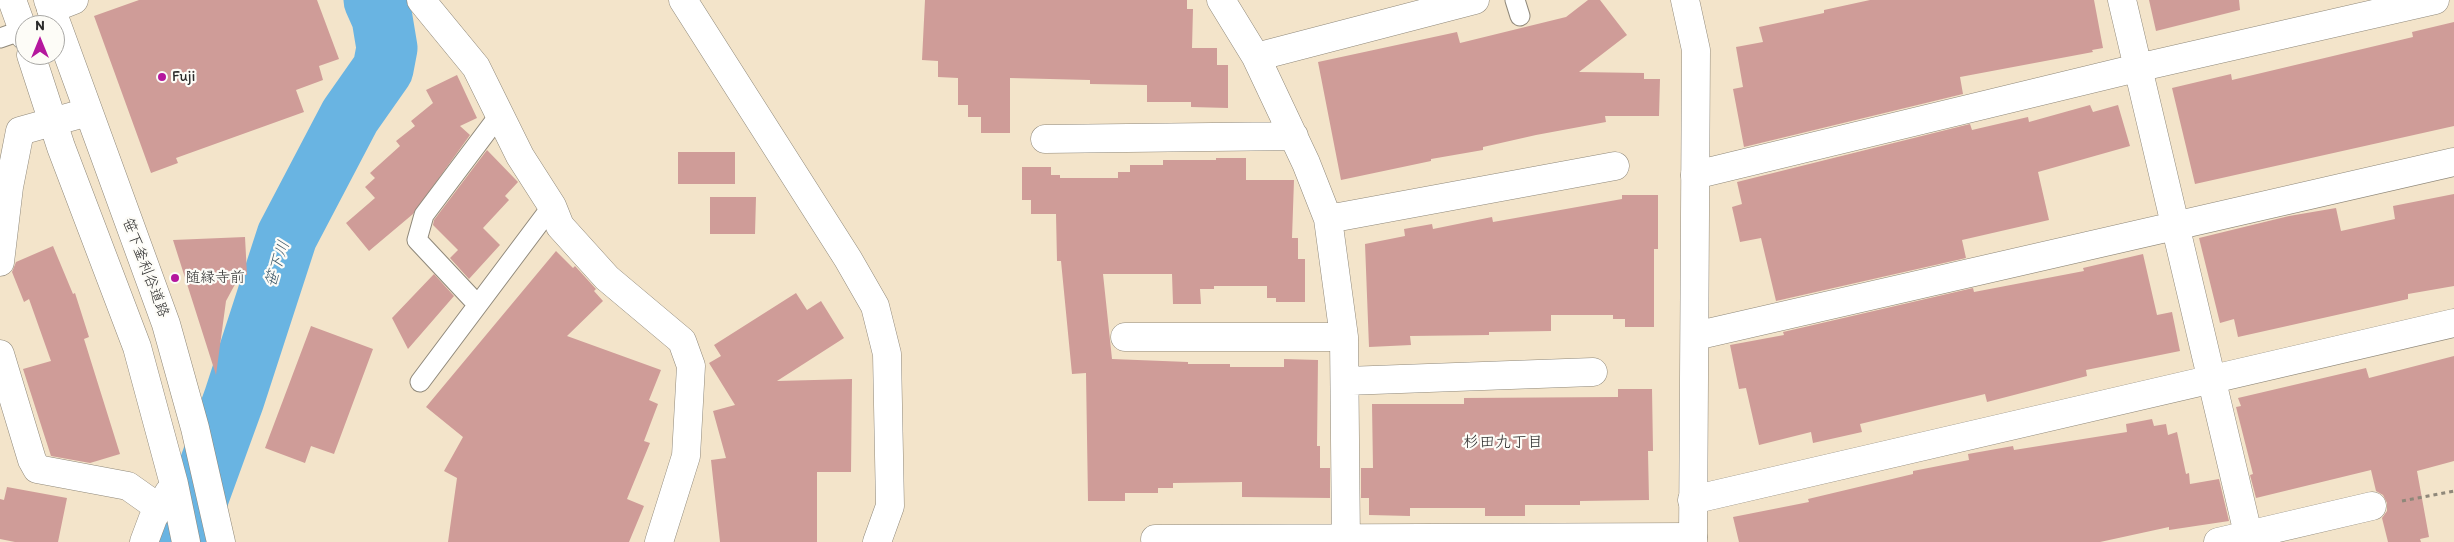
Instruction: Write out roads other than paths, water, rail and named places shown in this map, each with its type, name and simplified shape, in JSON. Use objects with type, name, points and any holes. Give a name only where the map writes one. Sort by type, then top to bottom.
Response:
[{"type":"street","points":[[12,0],[15,15]]},
{"type":"street","points":[[421,0],[476,67],[520,156],[552,206],[560,226],[607,278],[682,341],[691,366],[686,456],[659,542]]},
{"type":"street","points":[[683,0],[848,260],[875,306],[887,354],[890,506],[877,542]]},
{"type":"street","points":[[1221,0],[1256,57],[1294,136],[1328,219],[1344,337],[1346,381],[1346,540]]},
{"type":"street","points":[[1256,57],[1476,0]]},
{"type":"street","points":[[1155,539],[1693,539],[1696,50],[1685,0]]},
{"type":"street","points":[[2122,0],[2250,538]]},
{"type":"street","points":[[1695,175],[2137,68],[2435,0]]},
{"type":"street","name":"笹下釜利谷道路","points":[[57,3],[88,112],[166,324],[195,428],[217,516],[221,542]]},
{"type":"street","points":[[30,65],[137,346],[174,484],[186,542]]},
{"type":"street","points":[[0,262],[9,187],[20,131],[88,112]]},
{"type":"street","points":[[1045,139],[1294,136]]},
{"type":"street","points":[[1695,336],[2454,162]]},
{"type":"street","points":[[1328,219],[1615,166]]},
{"type":"street","points":[[1692,500],[2454,324]]},
{"type":"street","points":[[1125,337],[1344,337]]},
{"type":"street","points":[[0,354],[32,460],[37,470],[128,486],[159,508]]},
{"type":"street","points":[[1346,381],[1593,372]]},
{"type":"street","points":[[144,542],[159,508],[174,484]]},
{"type":"street","points":[[2218,542],[2250,538],[2372,506]]},
{"type":"lane","points":[[477,304],[417,240],[424,214],[500,114]]},
{"type":"lane","points":[[420,382],[552,206]]},
{"type":"waterway","name":"笹下川","points":[[182,542],[234,399],[287,236],[350,116],[383,69],[387,48],[382,18],[374,0]]},
{"type":"place","name":"Fuji","points":[[162,77]]},
{"type":"place","name":"随縁寺前","points":[[175,278]]},
{"type":"district","name":"杉田九丁目","points":[[1503,443]]}]
